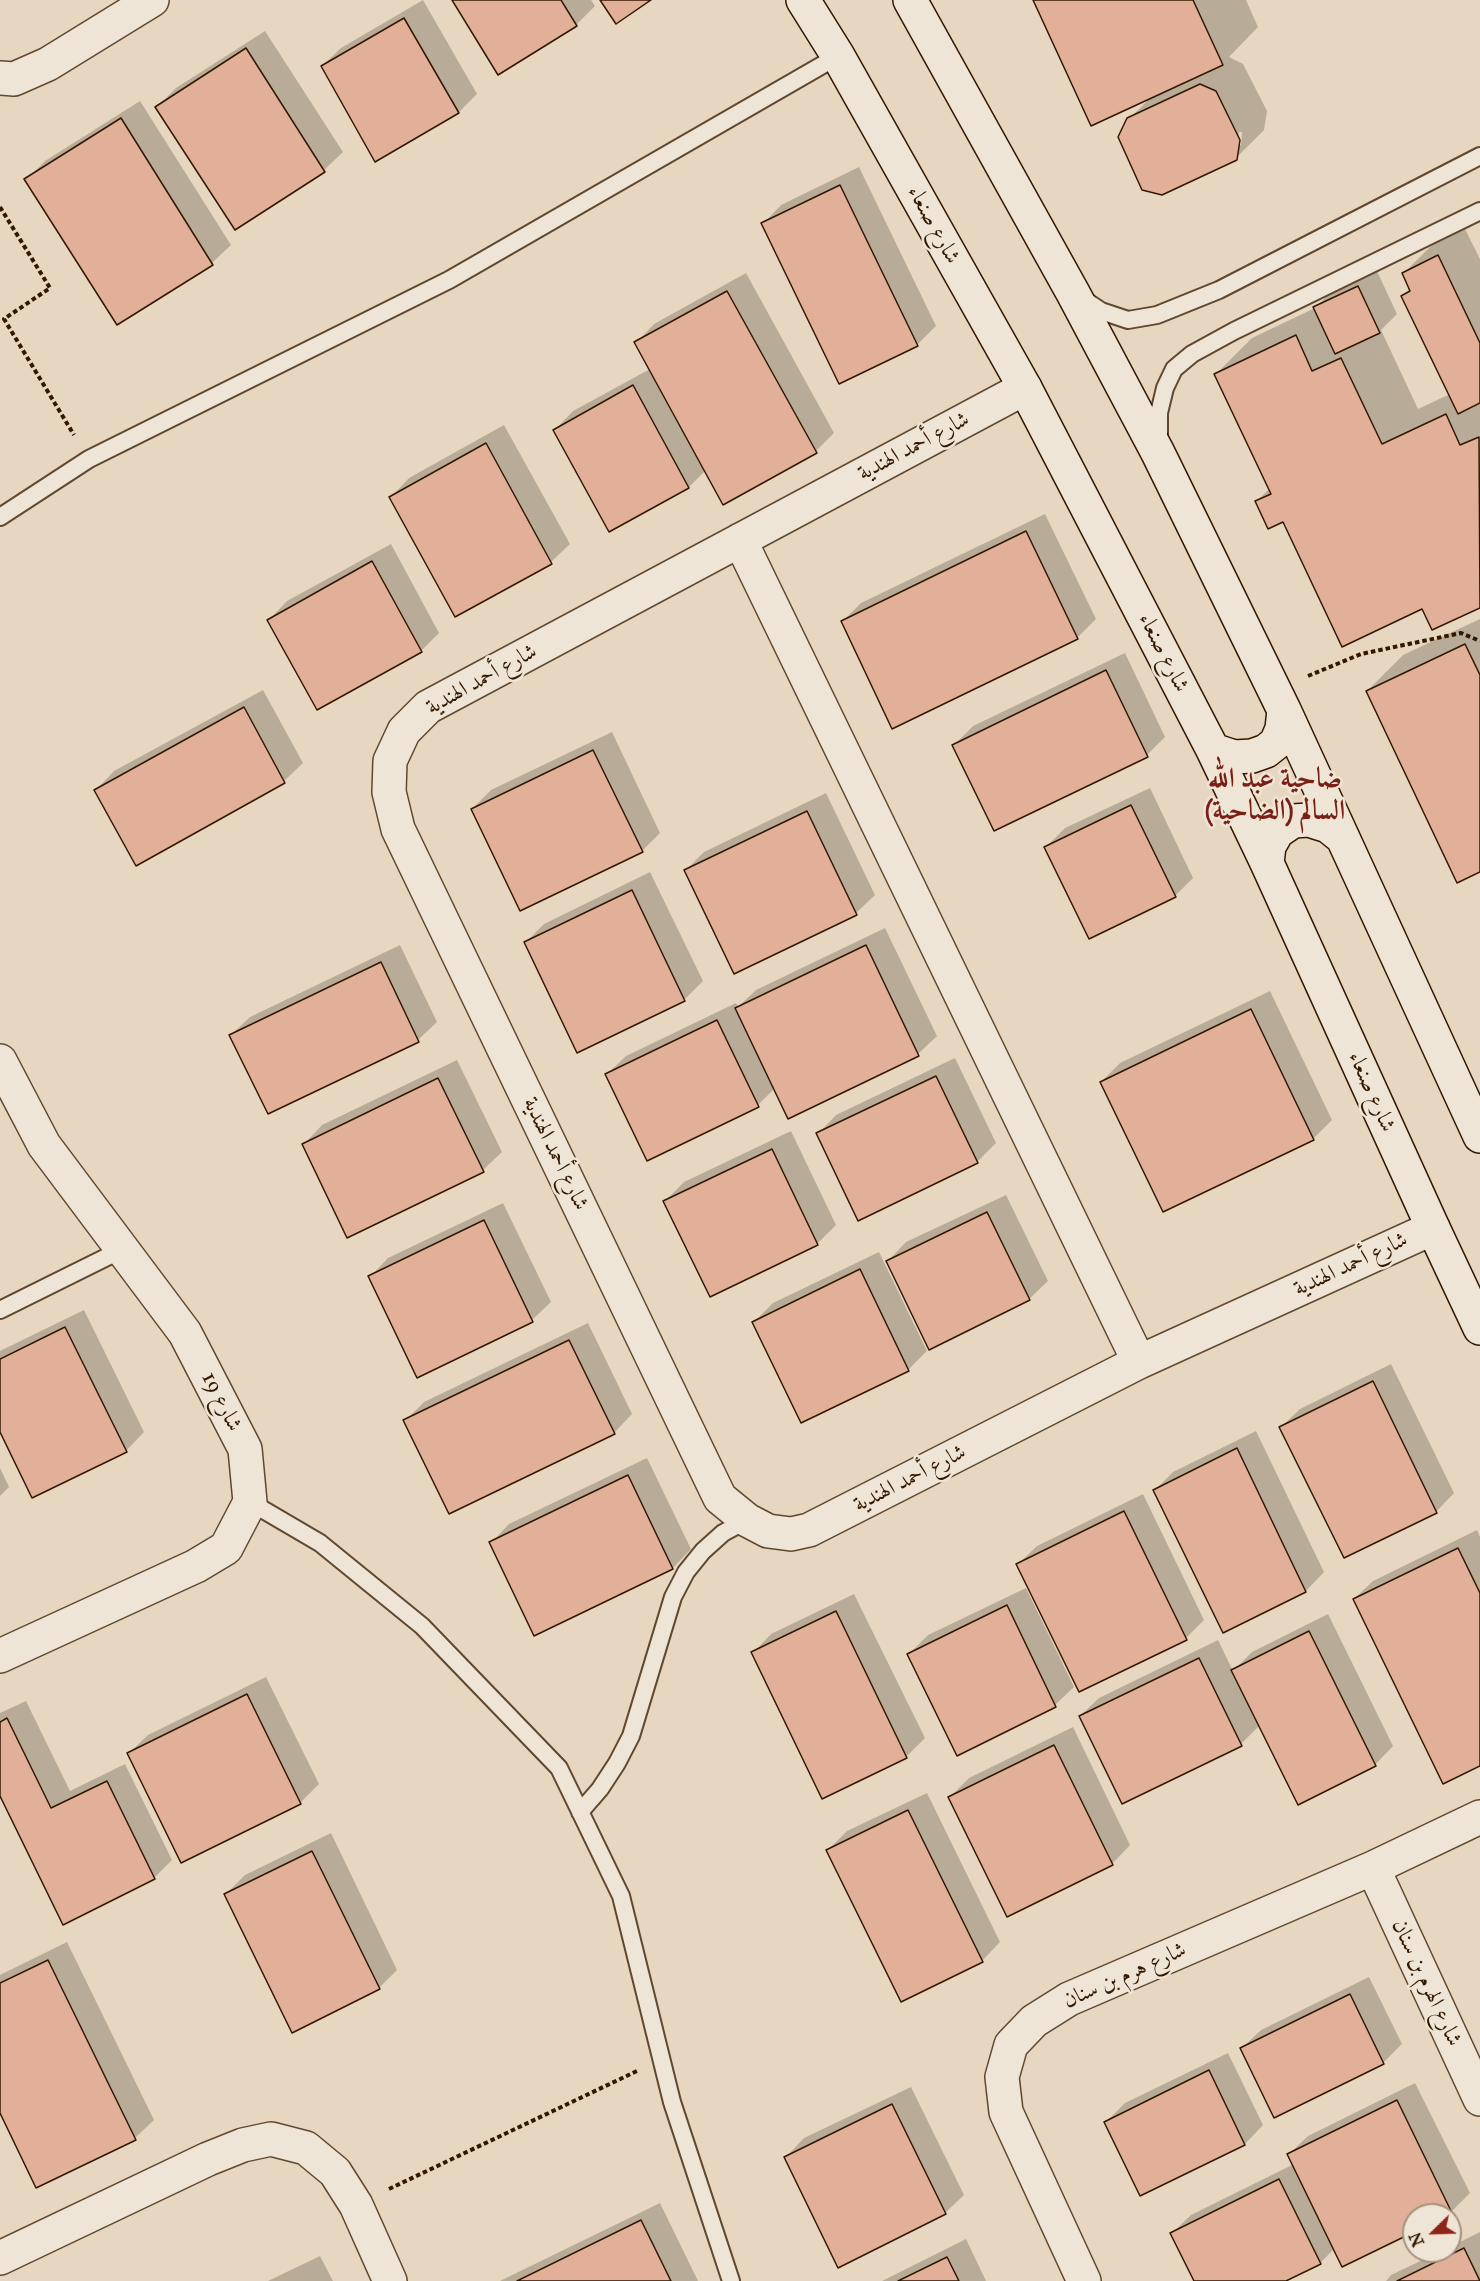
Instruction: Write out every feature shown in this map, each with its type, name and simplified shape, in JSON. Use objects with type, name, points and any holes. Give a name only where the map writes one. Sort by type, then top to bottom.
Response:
[{"type":"street","points":[[0,78],[14,79],[48,64],[152,0]]},
{"type":"street","name":"شارع صنعاء","points":[[803,0],[838,56],[1025,388],[1213,750],[1480,1328]]},
{"type":"street","points":[[910,0],[1073,293],[1158,453],[1279,700],[1480,1136]]},
{"type":"street","name":"شارع أحمد الهندية","points":[[1025,388],[428,707],[404,731],[390,761],[388,792],[398,829],[720,1498],[747,1520],[768,1531],[791,1534],[809,1530],[1139,1362],[1432,1228]]},
{"type":"street","points":[[740,540],[1139,1362]]},
{"type":"street","points":[[1213,750],[1234,757],[1252,756],[1266,751],[1276,743],[1282,729],[1279,700]]},
{"type":"street","points":[[1267,863],[1269,846],[1277,832],[1293,821],[1309,820],[1328,826],[1343,838]]},
{"type":"street","name":"شارع 19","points":[[0,1060],[44,1145],[184,1333],[245,1449],[250,1502]]},
{"type":"street","points":[[0,1656],[196,1566],[225,1548],[250,1502]]},
{"type":"street","name":"شارع هرم بن سنان","points":[[1084,2281],[1006,2112],[1002,2077],[1011,2045],[1034,2020],[1069,1999],[1373,1868],[1480,1817]]},
{"type":"street","name":"شارع الهرم بن سنان","points":[[1373,1868],[1480,2099]]},
{"type":"street","points":[[0,2258],[208,2159],[243,2145],[271,2139],[306,2148],[335,2172],[356,2205],[390,2281]]},
{"type":"lane","points":[[0,517],[89,459],[449,280],[838,56]]},
{"type":"lane","points":[[1073,293],[1101,311],[1128,321],[1157,315],[1219,290],[1480,156]]},
{"type":"lane","points":[[1158,453],[1159,413],[1165,388],[1174,369],[1192,354],[1234,331],[1480,212]]},
{"type":"lane","points":[[0,1310],[123,1249]]},
{"type":"lane","points":[[250,1502],[320,1543],[422,1626],[559,1768],[621,1896],[672,2102],[731,2281]]},
{"type":"lane","points":[[580,1812],[600,1789],[617,1763],[630,1736],[673,1597],[686,1572],[703,1551],[723,1533],[747,1520]]},
{"type":"path","points":[[0,207],[51,288],[4,319],[89,459]]},
{"type":"path","points":[[1279,700],[1361,654],[1461,633],[1480,641]]},
{"type":"path","points":[[356,2205],[662,2059]]},
{"type":"building","points":[[452,0],[561,0],[577,26],[498,75]]},
{"type":"building","points":[[600,0],[651,0],[616,24]]},
{"type":"building","points":[[1033,0],[1193,0],[1223,65],[1091,126]]},
{"type":"building","points":[[404,18],[459,113],[375,162],[321,66]]},
{"type":"building","points":[[246,48],[325,172],[235,230],[155,107]]},
{"type":"building","points":[[1200,84],[1216,91],[1240,140],[1237,160],[1162,195],[1142,190],[1118,137],[1127,118]]},
{"type":"building","points":[[121,118],[213,265],[117,325],[24,179]]},
{"type":"building","points":[[840,185],[918,346],[839,384],[761,223]]},
{"type":"building","points":[[1438,255],[1480,343],[1480,403],[1458,414],[1401,296],[1410,291],[1402,273]]},
{"type":"building","points":[[1358,286],[1380,333],[1335,354],[1313,307]]},
{"type":"building","points":[[727,291],[817,453],[723,505],[634,342]]},
{"type":"building","points":[[1296,335],[1312,371],[1341,358],[1382,444],[1446,414],[1460,445],[1479,437],[1480,608],[1432,630],[1422,609],[1342,647],[1283,522],[1268,529],[1255,501],[1271,494],[1214,374]]},
{"type":"building","points":[[633,385],[689,488],[609,532],[553,430]]},
{"type":"building","points":[[486,443],[552,564],[455,617],[389,497]]},
{"type":"building","points":[[1026,531],[1078,639],[892,729],[841,621]]},
{"type":"building","points":[[372,561],[422,652],[317,710],[267,620]]},
{"type":"building","points":[[1465,644],[1480,675],[1480,872],[1457,883],[1366,691]]},
{"type":"building","points":[[1106,670],[1148,757],[994,831],[952,745]]},
{"type":"building","points":[[244,707],[285,783],[136,866],[94,790]]},
{"type":"building","points":[[593,750],[643,852],[520,911],[471,809]]},
{"type":"building","points":[[1131,805],[1176,897],[1089,939],[1044,847]]},
{"type":"building","points":[[807,811],[857,915],[734,974],[684,870]]},
{"type":"building","points":[[632,890],[685,1001],[577,1053],[524,942]]},
{"type":"building","points":[[866,945],[919,1056],[788,1119],[735,1008]]},
{"type":"building","points":[[381,962],[419,1042],[268,1114],[229,1035]]},
{"type":"building","points":[[1251,1009],[1314,1140],[1163,1212],[1100,1082]]},
{"type":"building","points":[[717,1020],[759,1107],[647,1161],[605,1074]]},
{"type":"building","points":[[936,1076],[978,1163],[858,1221],[816,1133]]},
{"type":"building","points":[[438,1078],[484,1172],[347,1238],[302,1144]]},
{"type":"building","points":[[772,1149],[818,1245],[710,1297],[663,1201]]},
{"type":"building","points":[[987,1212],[1030,1300],[929,1350],[886,1261]]},
{"type":"building","points":[[484,1220],[533,1322],[417,1378],[368,1276]]},
{"type":"building","points":[[860,1269],[909,1371],[801,1423],[752,1322]]},
{"type":"building","points":[[65,1327],[127,1452],[32,1498],[0,1432],[0,1359]]},
{"type":"building","points":[[569,1340],[615,1434],[449,1514],[403,1420]]},
{"type":"building","points":[[1373,1381],[1437,1513],[1344,1558],[1279,1427]]},
{"type":"building","points":[[1237,1448],[1306,1592],[1223,1633],[1153,1490]]},
{"type":"building","points":[[628,1475],[673,1569],[534,1636],[489,1542]]},
{"type":"building","points":[[1124,1511],[1187,1640],[1079,1692],[1016,1564]]},
{"type":"building","points":[[1458,1548],[1480,1593],[1480,1766],[1443,1784],[1353,1599]]},
{"type":"building","points":[[1007,1605],[1056,1707],[957,1756],[907,1654]]},
{"type":"building","points":[[836,1611],[907,1758],[822,1799],[751,1652]]},
{"type":"building","points":[[1309,1631],[1376,1766],[1298,1805],[1231,1670]]},
{"type":"building","points":[[1199,1658],[1242,1746],[1122,1804],[1079,1716]]},
{"type":"building","points":[[247,1694],[301,1804],[181,1863],[127,1753]]},
{"type":"building","points":[[7,1718],[51,1808],[107,1781],[155,1879],[63,1925],[0,1796],[0,1722]]},
{"type":"building","points":[[1054,1745],[1113,1865],[1007,1917],[948,1797]]},
{"type":"building","points":[[908,1810],[983,1962],[901,2002],[826,1850]]},
{"type":"building","points":[[312,1851],[380,1989],[292,2033],[224,1894]]},
{"type":"building","points":[[48,1960],[136,2140],[36,2188],[0,2113],[0,1983]]},
{"type":"building","points":[[1350,1994],[1384,2064],[1274,2118],[1240,2048]]},
{"type":"building","points":[[1209,2070],[1245,2145],[1140,2196],[1104,2122]]},
{"type":"building","points":[[1397,2100],[1447,2203],[1402,2203],[1402,2238],[1342,2267],[1287,2154]]},
{"type":"building","points":[[892,2104],[946,2214],[838,2268],[784,2157]]},
{"type":"building","points":[[1279,2179],[1321,2264],[1286,2281],[1194,2281],[1170,2233]]},
{"type":"building","points":[[641,2220],[671,2281],[517,2281]]},
{"type":"building","points":[[1464,2248],[1480,2281],[1397,2281],[1434,2263],[1462,2263],[1462,2249]]},
{"type":"building","points":[[947,2257],[959,2281],[898,2281]]},
{"type":"district","name":"ضاحية عبد الله السالم (الضاحية)","points":[[1275,796]]}]
